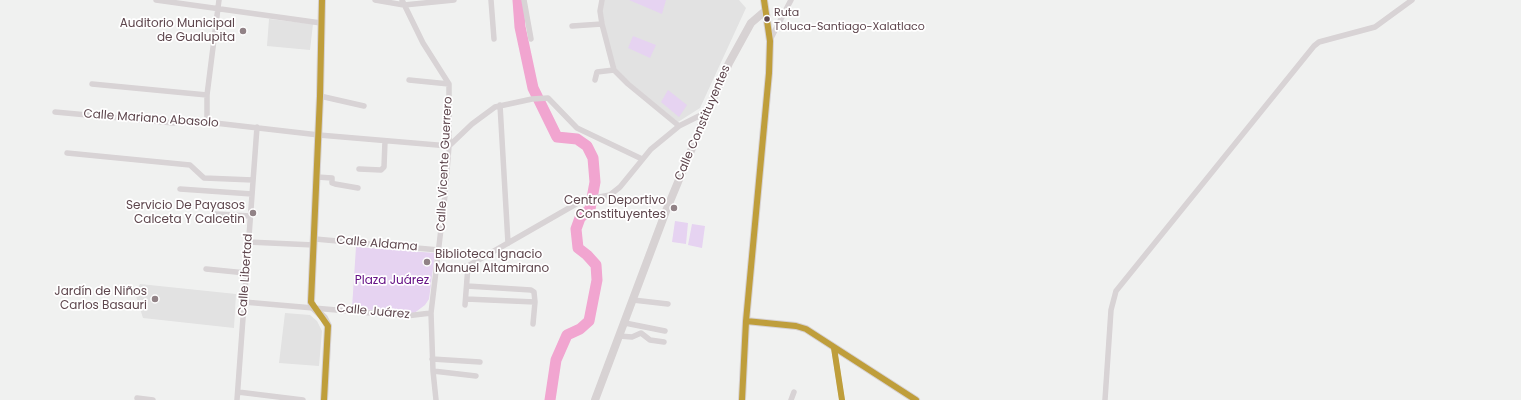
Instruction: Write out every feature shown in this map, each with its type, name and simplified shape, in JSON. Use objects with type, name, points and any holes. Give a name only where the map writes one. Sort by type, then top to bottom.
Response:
[{"type":"main road","points":[[322,0],[319,135],[311,302],[313,308],[324,318],[328,326],[324,400]]},
{"type":"main road","points":[[742,400],[746,321],[770,41],[764,0]]},
{"type":"main road","name":"Calle Constituyentes","points":[[595,400],[666,211],[706,112],[729,63],[751,23],[765,11]]},
{"type":"main road","points":[[746,321],[796,326],[814,334],[916,400]]},
{"type":"street","points":[[156,0],[321,23]]},
{"type":"street","points":[[207,120],[208,95],[219,0]]},
{"type":"street","points":[[374,0],[403,3],[454,0]]},
{"type":"street","points":[[491,0],[494,39]]},
{"type":"street","points":[[524,0],[531,38]]},
{"type":"street","points":[[602,0],[600,11],[602,24],[614,70],[628,84],[679,126]]},
{"type":"street","points":[[770,41],[790,0]]},
{"type":"street","points":[[1105,400],[1111,310],[1116,291],[1314,46],[1320,42],[1375,27],[1412,0]]},
{"type":"street","name":"Calle Vicente Guerrero","points":[[403,3],[423,43],[449,84],[449,146],[437,269],[431,312],[432,359],[436,400]]},
{"type":"street","points":[[572,26],[602,24]]},
{"type":"street","points":[[595,80],[597,72],[614,70]]},
{"type":"street","points":[[409,80],[449,84]]},
{"type":"street","points":[[92,84],[208,95]]},
{"type":"street","points":[[320,96],[364,106]]},
{"type":"street","points":[[449,146],[488,110],[500,105],[532,99],[548,98],[577,128],[642,160]]},
{"type":"street","points":[[500,105],[508,244]]},
{"type":"street","name":"Calle Mariano Abasolo","points":[[55,112],[174,122],[207,120],[215,123],[319,135],[449,146]]},
{"type":"street","points":[[437,269],[468,266],[584,200],[607,196],[620,187],[651,149],[679,126],[706,112]]},
{"type":"street","name":"Calle Libertad","points":[[237,400],[257,127]]},
{"type":"street","points":[[359,169],[382,170],[384,167],[385,140]]},
{"type":"street","points":[[67,153],[190,165],[204,178],[253,180]]},
{"type":"street","points":[[317,177],[332,178],[332,183],[358,188]]},
{"type":"street","points":[[180,189],[252,194]]},
{"type":"street","points":[[215,214],[250,216]]},
{"type":"street","name":"Calle Aldama","points":[[248,242],[314,242],[439,250]]},
{"type":"street","points":[[465,305],[468,266]]},
{"type":"street","points":[[206,269],[246,273]]},
{"type":"street","points":[[467,286],[531,290],[534,292],[535,302],[533,324]]},
{"type":"street","points":[[466,299],[535,302]]},
{"type":"street","points":[[633,300],[668,304]]},
{"type":"street","name":"Calle Juárez","points":[[244,302],[406,316],[431,312]]},
{"type":"street","points":[[625,323],[665,331]]},
{"type":"street","points":[[619,336],[632,337],[641,333],[650,340],[664,342]]},
{"type":"street","points":[[834,348],[842,400]]},
{"type":"street","points":[[432,359],[480,362]]},
{"type":"street","points":[[433,371],[476,376]]},
{"type":"street","points":[[238,392],[303,400]]},
{"type":"street","points":[[791,400],[794,392]]},
{"type":"street","points":[[137,398],[153,400]]},
{"type":"shaded area","points":[[603,0],[739,0],[746,8],[700,108],[678,122],[614,70],[601,8]]},
{"type":"shaded area","points":[[269,19],[313,24],[310,50],[267,46]]},
{"type":"shaded area","points":[[140,284],[236,294],[234,328],[143,318],[135,293]]},
{"type":"shaded area","points":[[285,313],[310,315],[317,321],[322,331],[319,366],[279,363]]},
{"type":"green space","points":[[629,0],[666,0],[662,14]]},
{"type":"green space","points":[[633,36],[656,45],[650,58],[628,48]]},
{"type":"green space","points":[[668,90],[687,105],[679,117],[661,102]]},
{"type":"green space","points":[[675,221],[688,223],[686,244],[672,242]]},
{"type":"green space","points":[[692,224],[705,226],[702,248],[688,245]]},
{"type":"green space","name":"Plaza Juárez","points":[[356,247],[435,253],[429,299],[425,305],[413,314],[352,308]]},
{"type":"waterway","points":[[518,0],[520,27],[533,88],[557,137],[577,139],[587,146],[593,158],[595,182],[590,209],[580,218],[576,229],[578,248],[596,265],[597,280],[589,321],[580,329],[567,335],[556,360],[550,400]]},
{"type":"transit line","points":[[322,0],[320,96],[311,302],[328,326],[324,400]]},
{"type":"transit line","points":[[742,400],[746,321],[769,73],[770,41],[764,0]]},
{"type":"transit line","points":[[746,321],[796,326],[806,329],[916,400]]},
{"type":"transit line","points":[[834,348],[842,400]]},
{"type":"place","name":"Ruta Toluca-Santiago-Xalatlaco","points":[[767,19]]},
{"type":"place","name":"Auditorio Municipal de Gualupita","points":[[243,31]]},
{"type":"place","name":"Centro Deportivo Constituyentes","points":[[674,208]]},
{"type":"place","name":"Servicio De Payasos Calceta Y Calcetin","points":[[253,213]]},
{"type":"place","name":"Biblioteca Ignacio Manuel Altamirano","points":[[427,262]]},
{"type":"place","name":"Jardín de Niños Carlos Basauri","points":[[155,299]]}]
